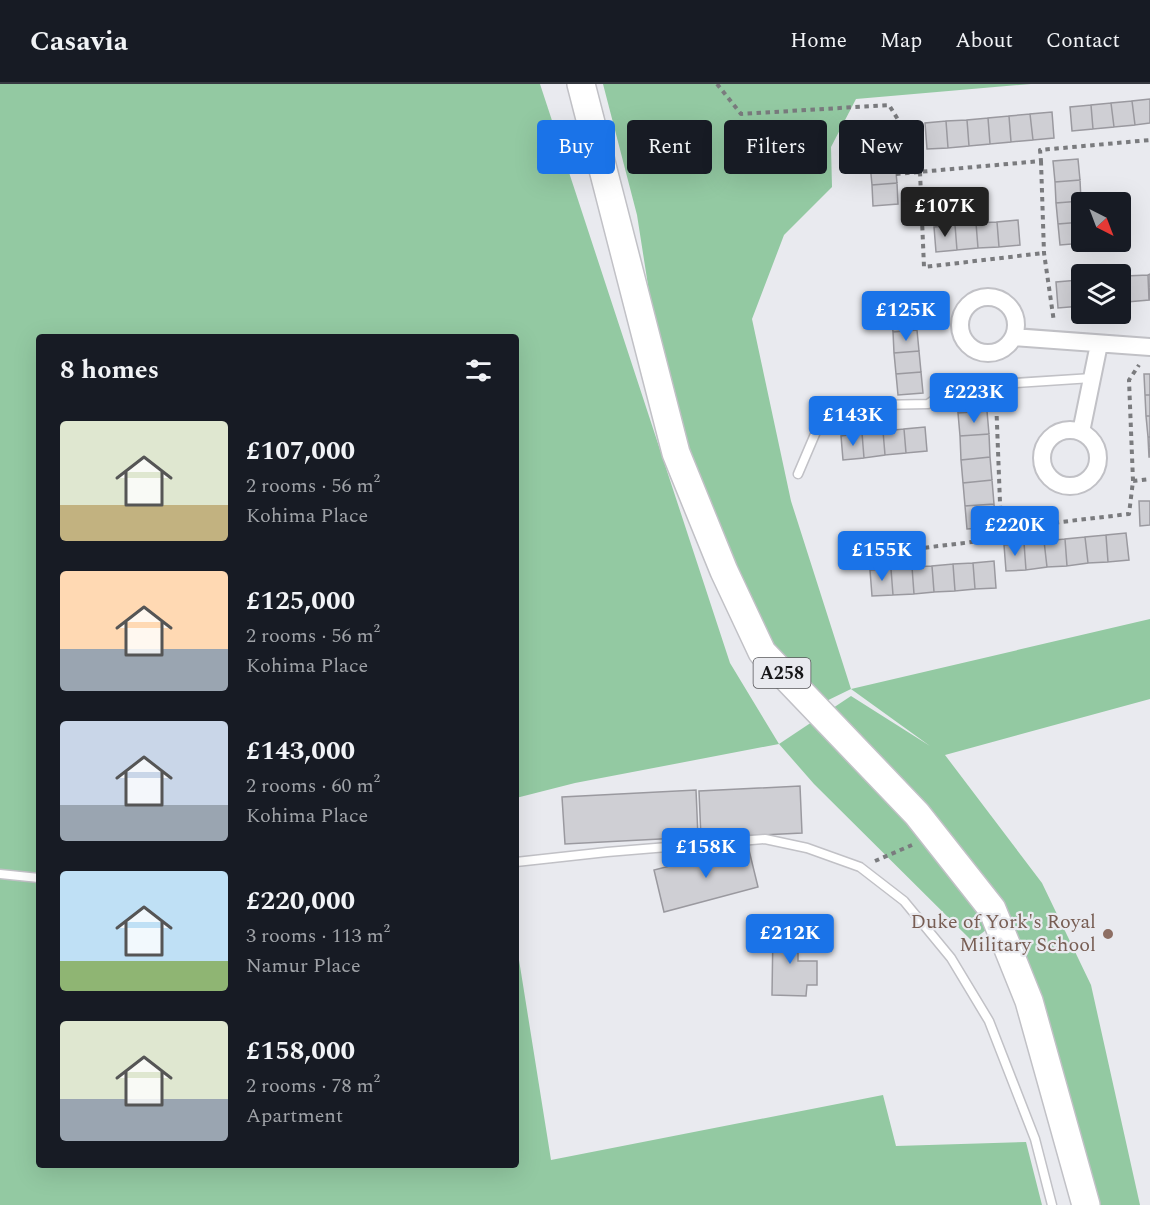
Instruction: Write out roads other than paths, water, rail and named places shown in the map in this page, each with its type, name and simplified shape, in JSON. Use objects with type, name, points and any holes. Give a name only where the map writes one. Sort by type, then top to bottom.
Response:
[{"type":"main road","name":"A258","points":[[581,84],[675,453],[724,571],[762,652],[917,814],[992,909],[1029,1001],[1086,1205]]},
{"type":"street","points":[[1014,337],[1150,347]]},
{"type":"street","points":[[1081,432],[1098,344]]},
{"type":"lane","points":[[798,474],[827,406],[928,404],[952,387],[1092,378]]},
{"type":"lane","points":[[519,862],[765,839],[807,848],[860,867],[904,901],[951,958],[989,1021],[1035,1138],[1052,1205]]},
{"type":"lane","points":[[0,874],[36,878]]},
{"type":"place","name":"Duke of York's Royal Military School","points":[[1108,934]]}]
